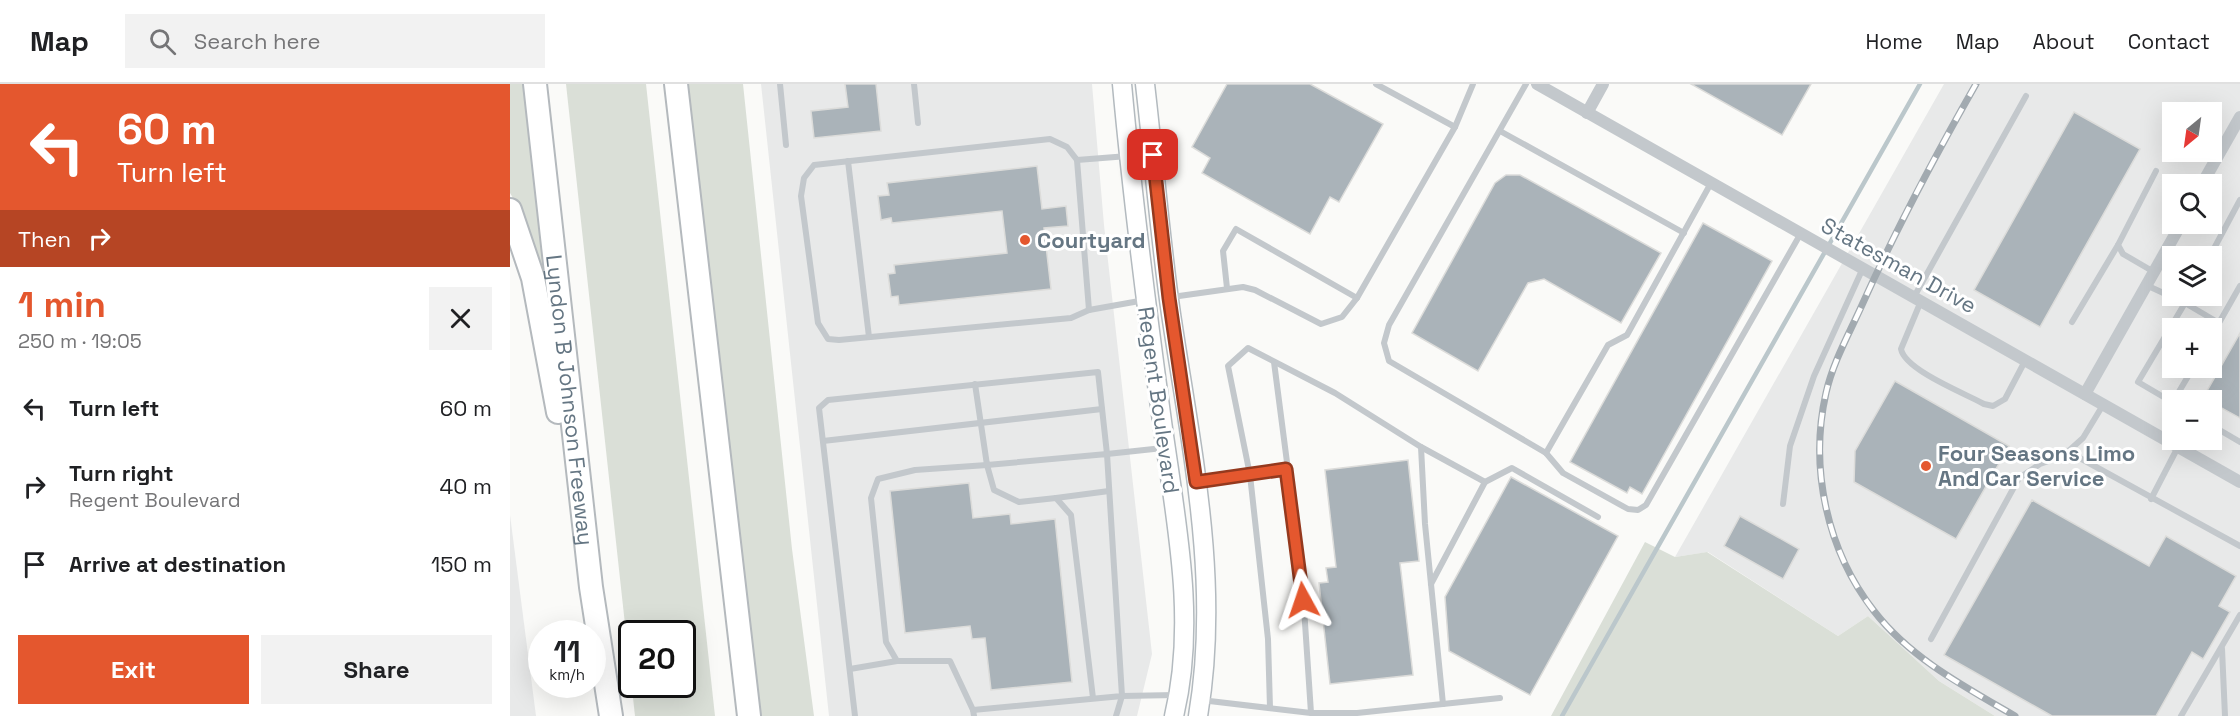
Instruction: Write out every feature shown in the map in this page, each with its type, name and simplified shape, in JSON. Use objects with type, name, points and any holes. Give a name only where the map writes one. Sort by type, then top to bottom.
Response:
[{"type":"highway","name":"Lyndon B Johnson Freeway","points":[[536,84],[591,587],[611,716]]},
{"type":"highway","points":[[675,84],[749,716]]},
{"type":"highway","points":[[510,210],[533,279],[591,587]]},
{"type":"street","name":"Regent Boulevard","points":[[1122,84],[1128,156],[1180,559],[1185,624],[1179,695],[1174,716]]},
{"type":"street","name":"Regent Boulevard","points":[[1145,84],[1169,298],[1196,482],[1206,570],[1207,629],[1199,708]]},
{"type":"street","name":"Statesman Drive","points":[[1537,84],[2162,438]]},
{"type":"street","points":[[1587,112],[1603,84]]},
{"type":"street","points":[[2208,174],[2239,121]]},
{"type":"street","points":[[2085,394],[2175,234]]},
{"type":"street","points":[[1146,300],[1169,298]]},
{"type":"street","name":"Statesman Drive","points":[[2183,450],[2240,482]]},
{"type":"lane","points":[[780,84],[786,145]]},
{"type":"lane","points":[[914,84],[918,123]]},
{"type":"lane","points":[[1376,84],[1455,127]]},
{"type":"lane","points":[[1169,298],[1227,288],[1255,290],[1322,324],[1342,317],[1357,298],[1455,127],[1473,84]]},
{"type":"lane","points":[[1526,84],[1389,325],[1384,343],[1389,361],[1546,453],[1563,473],[1628,509],[1638,510],[1646,505],[1801,233]]},
{"type":"lane","points":[[2025,360],[2005,399],[1993,406],[1984,404],[1914,367],[1903,357],[1901,349],[1917,299],[2026,96]]},
{"type":"lane","points":[[1500,131],[1684,233]]},
{"type":"lane","points":[[1089,310],[1077,160],[1068,147],[1050,139],[848,161],[814,165],[804,178],[801,196],[818,323],[828,339],[1071,318],[1089,310],[1146,300]]},
{"type":"lane","points":[[1077,160],[1128,156]]},
{"type":"lane","points":[[848,161],[869,337]]},
{"type":"lane","points":[[2073,322],[2118,245],[2156,171]]},
{"type":"lane","points":[[1546,453],[1608,345],[1627,335],[1711,183]]},
{"type":"lane","points":[[2215,246],[2240,200]]},
{"type":"lane","points":[[1227,288],[1223,251],[1236,229],[1357,298]]},
{"type":"lane","points":[[2118,245],[2123,254],[2154,272]]},
{"type":"lane","points":[[1783,504],[1790,446],[1814,376],[1859,266]]},
{"type":"lane","points":[[2146,285],[2162,292]]},
{"type":"lane","points":[[2222,318],[2240,286]]},
{"type":"lane","points":[[2162,395],[2138,382],[2183,306]]},
{"type":"lane","points":[[2190,306],[2210,318]]},
{"type":"lane","points":[[1269,708],[1268,639],[1250,475],[1228,366],[1248,348],[1335,393],[1420,447],[1485,483]]},
{"type":"lane","points":[[1274,362],[1286,469],[1302,578],[1311,713]]},
{"type":"lane","points":[[855,716],[819,408],[828,400],[1098,372],[1107,454],[1122,696],[1116,716]]},
{"type":"lane","points":[[975,384],[993,490],[1019,502],[1109,491]]},
{"type":"lane","points":[[1931,639],[2019,478],[2040,464],[2062,456],[2083,438],[2103,405]]},
{"type":"lane","points":[[823,441],[1102,409]]},
{"type":"lane","points":[[2222,431],[2240,442]]},
{"type":"lane","points":[[1420,447],[1443,704]]},
{"type":"lane","points":[[897,661],[886,642],[871,498],[878,479],[915,470],[1165,448]]},
{"type":"lane","points":[[2151,499],[2176,450]]},
{"type":"lane","points":[[2067,451],[2240,546]]},
{"type":"lane","points":[[1431,585],[1485,483],[1512,468],[1598,517]]},
{"type":"lane","points":[[1196,482],[1286,469]]},
{"type":"lane","points":[[1056,498],[1071,515],[1093,698]]},
{"type":"lane","points":[[2181,716],[2240,615]]},
{"type":"lane","points":[[2222,649],[2225,716]]},
{"type":"lane","points":[[850,669],[897,661],[950,661],[973,713],[1093,698],[1179,695]]},
{"type":"lane","points":[[1199,708],[1269,708],[1311,713],[1358,713],[1500,698]]},
{"type":"shaded area","points":[[510,84],[524,84],[547,279],[540,278],[522,213],[510,193]]},
{"type":"shaded area","points":[[566,84],[646,84],[715,716],[635,716],[633,698],[696,698],[696,620],[625,620]]},
{"type":"shaded area","points":[[688,84],[743,84],[792,549],[814,716],[760,716]]},
{"type":"shaded area","points":[[761,84],[1092,84],[1104,225],[1152,654],[1137,716],[829,716]]},
{"type":"shaded area","points":[[1944,84],[2240,84],[2240,716],[1995,716],[1939,681],[1868,616],[1838,636],[1708,552],[1675,557]]},
{"type":"shaded area","points":[[510,515],[528,654],[528,698],[534,698],[536,716],[510,716]]},
{"type":"shaded area","points":[[1645,542],[1675,557],[1707,552],[1838,636],[1868,616],[1939,681],[1995,716],[1551,716]]},
{"type":"building","points":[[845,84],[876,84],[881,131],[814,138],[811,111],[848,107]]},
{"type":"building","points":[[1227,84],[1310,84],[1383,124],[1339,202],[1330,197],[1310,234],[1202,173],[1210,158],[1192,147]]},
{"type":"building","points":[[1691,84],[1811,84],[1782,135]]},
{"type":"building","points":[[2074,112],[2140,149],[2040,327],[1974,290]]},
{"type":"building","name":"Courtyard","points":[[1037,166],[1042,209],[1066,206],[1068,226],[1044,228],[1051,289],[899,305],[898,296],[891,297],[888,274],[895,273],[894,265],[1007,253],[1002,211],[892,223],[891,218],[881,220],[878,196],[889,195],[887,183]]},
{"type":"building","points":[[1506,175],[1520,175],[1661,253],[1621,323],[1544,279],[1528,283],[1478,371],[1412,333],[1495,183]]},
{"type":"building","points":[[1703,223],[1772,261],[1642,494],[1630,487],[1627,493],[1570,462]]},
{"type":"building","points":[[2240,333],[2240,418],[2222,408],[2222,390],[2208,390],[2214,378],[2222,378],[2222,365]]},
{"type":"building","name":"Four Seasons Limo And Car Service","points":[[1895,381],[2009,446],[1956,539],[1854,482],[1855,451]]},
{"type":"building","points":[[1408,460],[1419,561],[1400,563],[1413,675],[1330,684],[1319,583],[1328,582],[1326,568],[1336,567],[1325,470]]},
{"type":"building","points":[[1511,477],[1618,536],[1530,695],[1449,651],[1445,597]]},
{"type":"building","points":[[969,483],[973,518],[1010,514],[1011,524],[1055,519],[1072,682],[991,690],[985,638],[972,639],[970,626],[905,633],[890,491]]},
{"type":"building","points":[[2032,500],[2149,566],[2166,536],[2236,576],[2219,606],[2230,612],[2203,659],[2192,652],[2156,716],[2052,716],[1944,655]]},
{"type":"building","points":[[1740,516],[1799,549],[1783,579],[1724,546]]},
{"type":"waterway","points":[[1562,716],[1920,84]]},
{"type":"railway","points":[[1976,84],[1902,221],[1837,359],[1826,393],[1821,421],[1821,479],[1826,508],[1844,562],[1874,611],[1888,628],[1921,657],[2015,716]]},
{"type":"place","name":"Courtyard","points":[[1025,240]]},
{"type":"place","name":"Four Seasons Limo And Car Service","points":[[1926,466]]},
{"type":"route","points":[[1153,155],[1169,298],[1196,482],[1286,469],[1302,578],[1303,600]]}]
